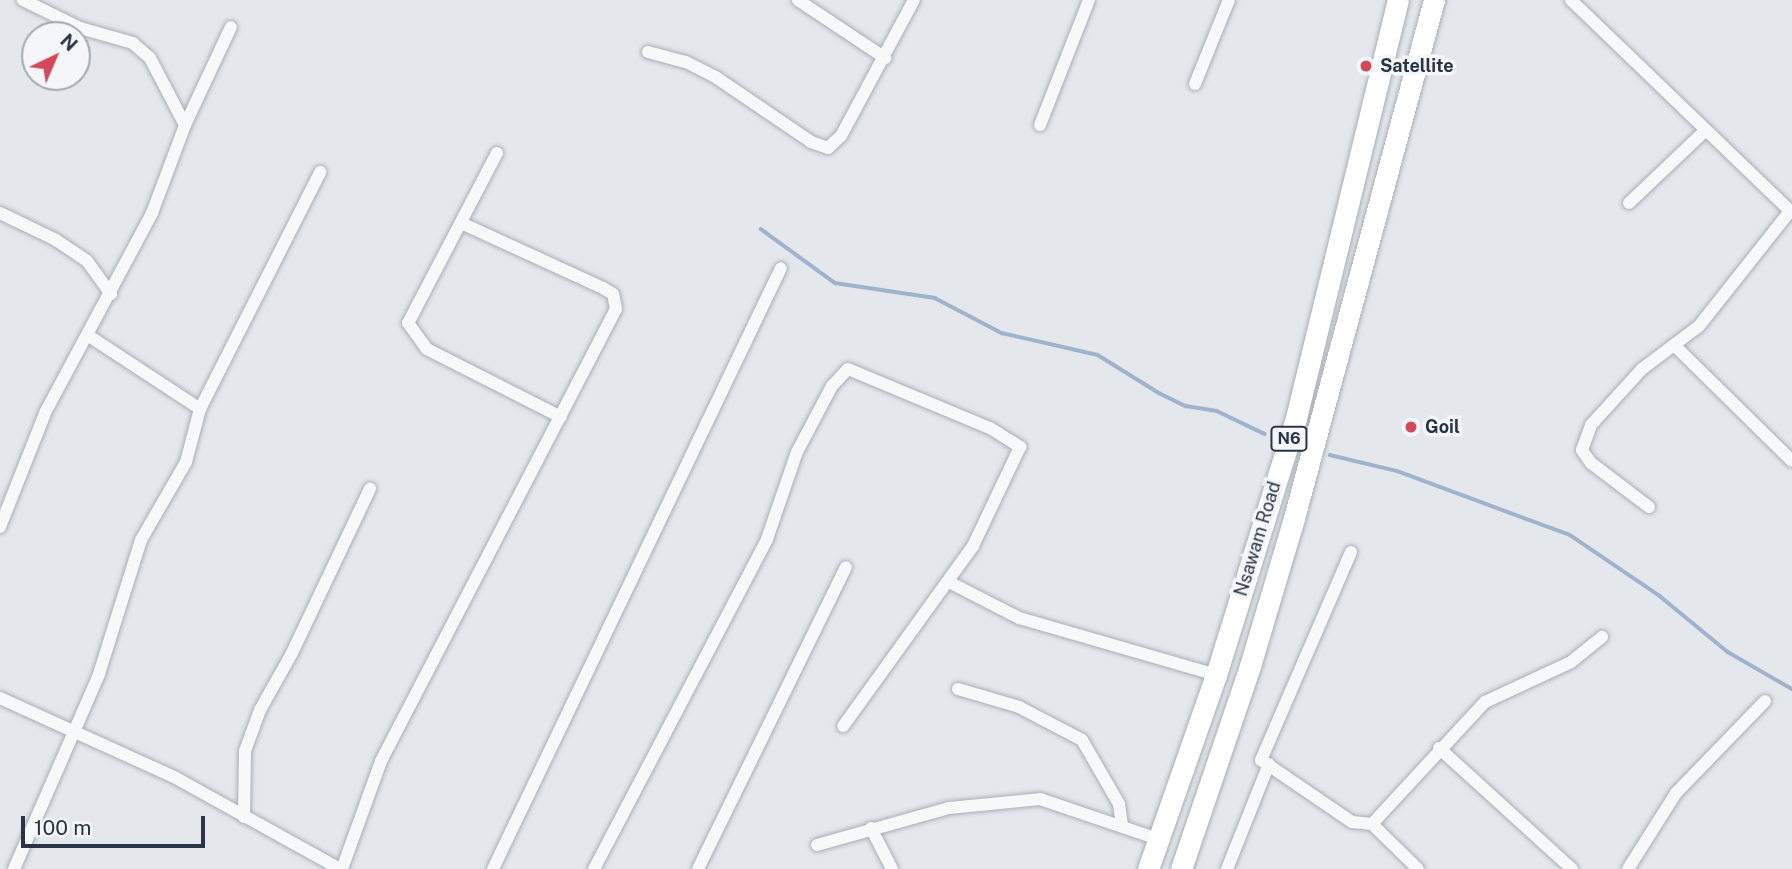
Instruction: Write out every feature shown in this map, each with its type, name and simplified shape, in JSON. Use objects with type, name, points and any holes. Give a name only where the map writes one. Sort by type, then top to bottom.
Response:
[{"type":"highway","name":"Nsawam Road","points":[[1147,869],[1219,665],[1296,418],[1398,0]]},
{"type":"highway","name":"Nsawam Road","points":[[1181,869],[1250,666],[1346,334],[1434,0]]},
{"type":"highway","points":[[1219,665],[1233,669],[1250,666]]},
{"type":"street","points":[[23,0],[80,28],[133,43],[150,58],[186,125]]},
{"type":"street","points":[[798,0],[885,58]]},
{"type":"street","points":[[648,52],[686,62],[717,78],[811,142],[828,148],[841,136],[914,0]]},
{"type":"street","points":[[1040,125],[1088,0]]},
{"type":"street","points":[[1195,84],[1229,0]]},
{"type":"street","points":[[1571,0],[1791,212],[1716,308],[1621,390],[1584,440],[1582,450],[1591,463],[1649,507]]},
{"type":"street","points":[[0,527],[46,411],[89,336],[152,213],[186,125],[231,27]]},
{"type":"street","points":[[1629,203],[1705,131]]},
{"type":"street","points":[[497,153],[461,223],[407,317],[410,329],[420,343],[448,361],[561,417]]},
{"type":"street","points":[[14,869],[99,674],[141,540],[186,461],[200,409],[320,172]]},
{"type":"street","points":[[0,214],[56,240],[87,261],[111,294]]},
{"type":"street","points":[[0,698],[176,778],[341,869],[381,761],[616,309],[616,299],[603,288],[461,223]]},
{"type":"street","points":[[492,869],[781,268]]},
{"type":"street","points":[[89,336],[200,409]]},
{"type":"street","points":[[1674,345],[1792,461]]},
{"type":"street","points":[[594,869],[761,551],[797,452],[844,370],[873,375],[1019,444],[987,520],[949,582],[843,726]]},
{"type":"street","points":[[244,817],[245,751],[260,710],[292,653],[370,489]]},
{"type":"street","points":[[1351,552],[1261,760],[1347,820],[1372,824],[1418,869]]},
{"type":"street","points":[[698,869],[846,567]]},
{"type":"street","points":[[949,582],[1019,618],[1219,665]]},
{"type":"street","points":[[1372,824],[1439,748],[1485,702],[1571,662],[1602,637]]},
{"type":"street","points":[[958,689],[1020,707],[1082,740],[1114,795],[1122,826]]},
{"type":"street","points":[[1629,869],[1676,793],[1765,701]]},
{"type":"street","points":[[1439,748],[1572,869]]},
{"type":"street","points":[[1227,869],[1269,764]]},
{"type":"street","points":[[817,845],[949,808],[1040,799],[1158,839]]},
{"type":"street","points":[[871,828],[892,869]]},
{"type":"waterway","points":[[761,229],[835,283],[935,298],[1002,333],[1098,355],[1159,393],[1186,406],[1217,411],[1265,434]]},
{"type":"waterway","points":[[1330,455],[1397,471],[1570,535],[1660,596],[1728,652],[1792,689]]},
{"type":"place","name":"Satellite","points":[[1366,66]]},
{"type":"place","name":"Goil","points":[[1411,427]]}]
